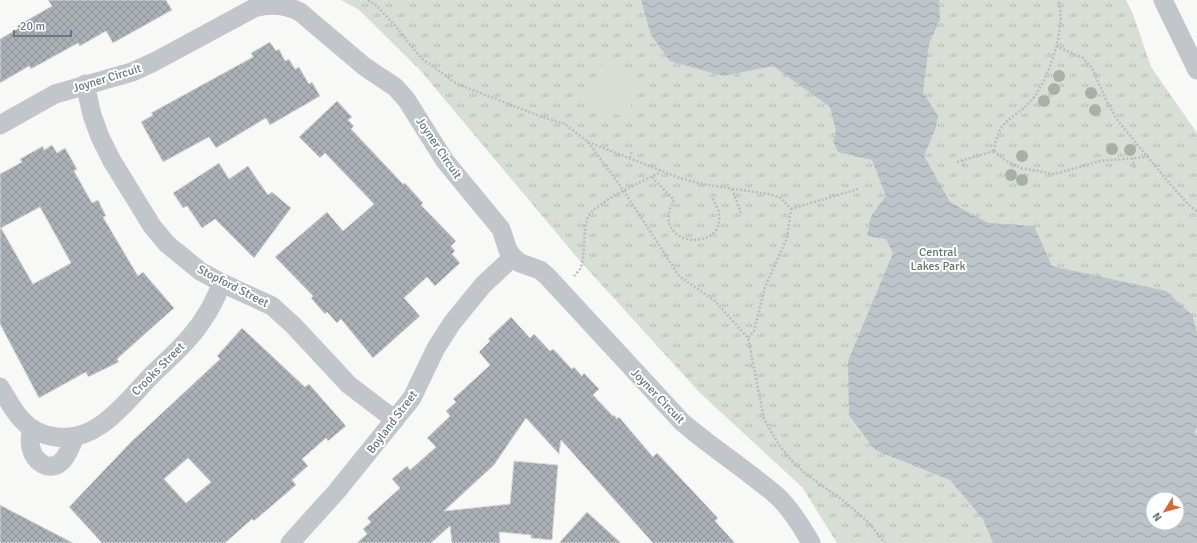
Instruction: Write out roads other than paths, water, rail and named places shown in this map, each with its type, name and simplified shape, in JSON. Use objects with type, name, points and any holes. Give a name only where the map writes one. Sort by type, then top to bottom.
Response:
[{"type":"street","points":[[1163,0],[1197,70]]},
{"type":"street","name":"Joyner Circuit","points":[[0,125],[55,94],[85,84],[132,72],[154,62],[254,8],[278,4],[291,7],[300,12],[365,67],[395,87],[406,99],[445,161],[501,229],[508,250],[513,257],[520,263],[540,270],[561,290],[682,422],[707,444],[777,497],[800,524],[812,543]]},
{"type":"street","name":"Stopford Street","points":[[85,84],[92,115],[100,137],[112,161],[152,226],[181,257],[200,271],[272,306],[293,325],[349,385],[395,420]]},
{"type":"street","name":"Boyland Street","points":[[290,543],[337,491],[412,398],[436,348],[452,323],[483,285],[513,257]]},
{"type":"street","name":"Crooks Street","points":[[0,387],[20,419],[31,429],[46,436],[61,438],[75,437],[89,433],[101,425],[192,334],[213,304],[222,283]]},
{"type":"street","points":[[31,429],[30,446],[33,453],[44,465],[50,467],[62,461],[75,437]]},
{"type":"water","points":[[641,0],[939,0],[940,19],[929,44],[923,92],[938,116],[936,127],[924,156],[950,202],[988,223],[1034,226],[1052,266],[1166,291],[1192,315],[1197,332],[1197,426],[1195,432],[1197,436],[1197,543],[993,543],[983,519],[950,480],[875,450],[849,415],[848,361],[893,253],[886,239],[867,236],[871,216],[886,196],[872,160],[838,152],[833,141],[836,131],[830,107],[773,66],[723,76],[670,61],[651,35]]},
{"type":"park label","name":"Central Lakes Park","points":[[938,259]]}]
